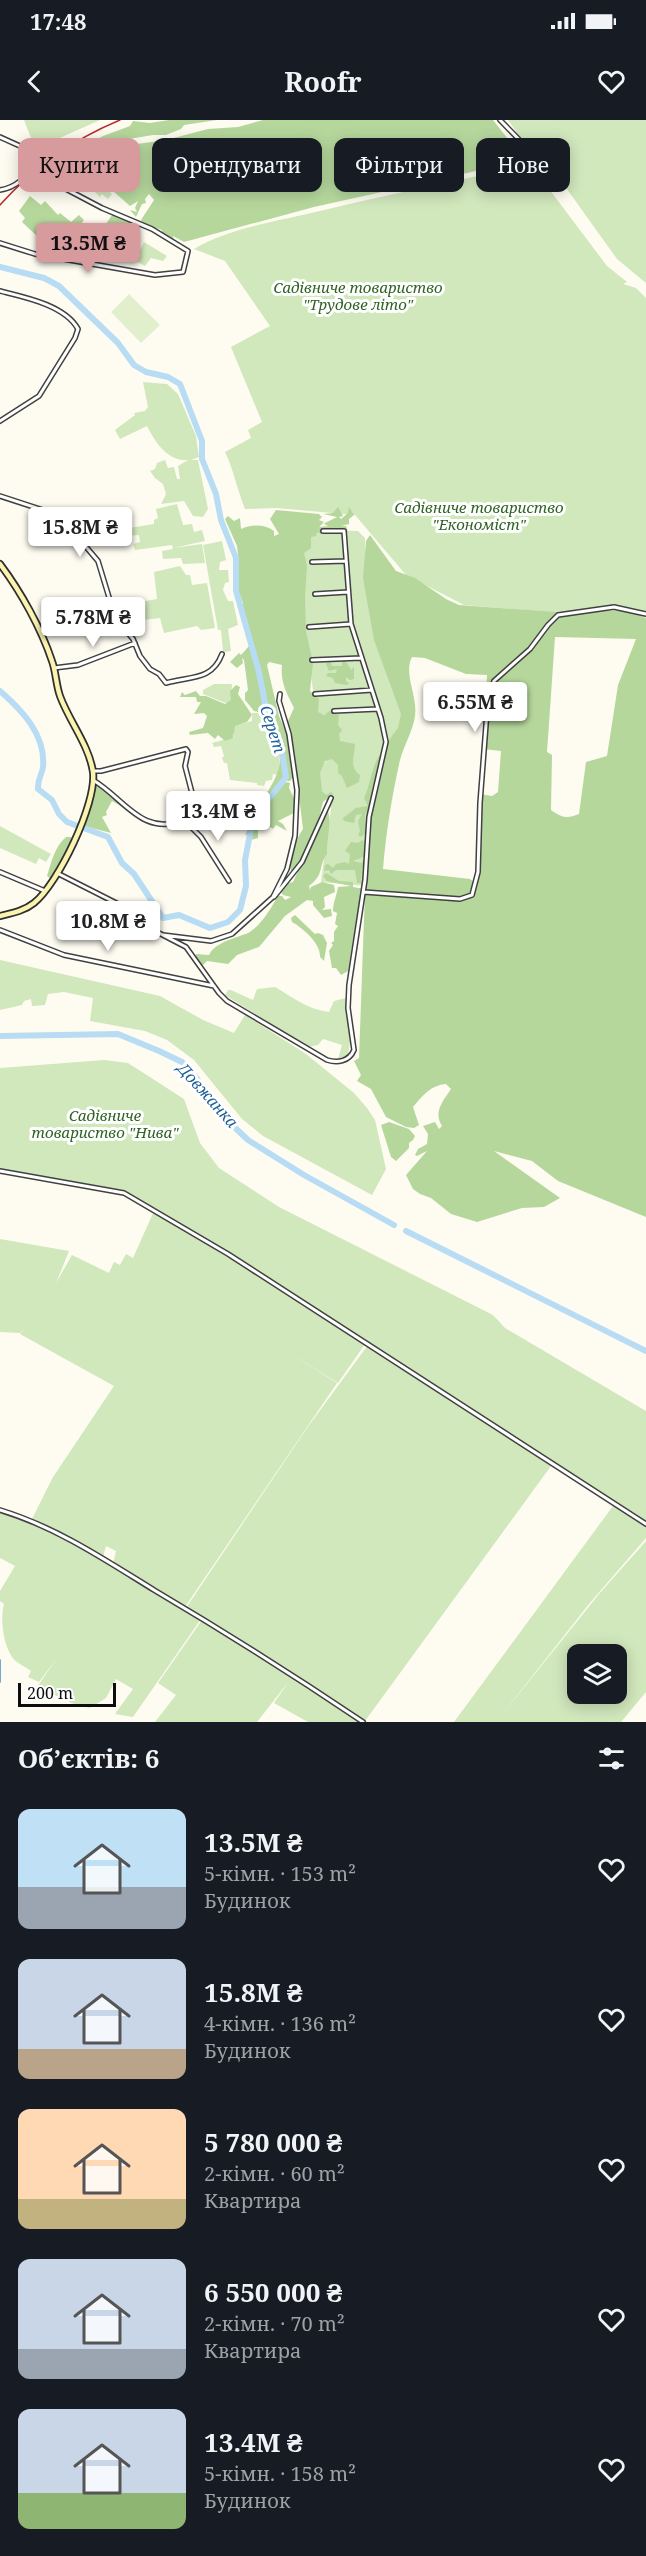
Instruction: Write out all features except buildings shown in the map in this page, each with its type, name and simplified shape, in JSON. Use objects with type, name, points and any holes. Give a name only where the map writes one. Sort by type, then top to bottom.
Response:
[{"type":"street","points":[[500,120],[518,138]]},
{"type":"street","points":[[0,137],[31,151],[35,162],[27,174],[13,187],[0,190]]},
{"type":"street","points":[[0,243],[35,254],[155,275],[183,272],[188,251],[152,229],[102,208],[72,192]]},
{"type":"street","points":[[0,291],[38,300],[73,322],[78,329],[75,339],[39,396],[0,421]]},
{"type":"street","points":[[0,496],[49,512],[65,522],[98,561],[115,618],[135,643],[150,669],[159,674],[166,683],[205,676],[218,664],[222,654]]},
{"type":"street","points":[[57,873],[134,912],[148,926],[186,946],[227,1001],[327,1060],[334,1062],[347,1059],[354,1050],[349,996],[364,892],[369,817],[386,746],[378,709],[351,624],[344,531],[323,531]]},
{"type":"street","points":[[312,562],[346,561]]},
{"type":"street","points":[[0,916],[26,909],[45,891],[76,838],[93,780],[93,771],[86,750],[60,696],[54,668],[28,610],[1,566]]},
{"type":"street","points":[[315,594],[348,592]]},
{"type":"street","points":[[364,892],[460,899],[472,895],[478,872],[480,803],[488,699],[494,681],[530,650],[558,615],[614,607],[646,614]]},
{"type":"street","points":[[309,627],[351,624]]},
{"type":"street","points":[[54,668],[78,665],[135,643]]},
{"type":"street","points":[[312,660],[361,658]]},
{"type":"street","points":[[315,694],[372,690]]},
{"type":"street","points":[[269,901],[287,869],[297,816],[296,777],[289,734],[279,701],[280,694]]},
{"type":"street","points":[[334,711],[378,709]]},
{"type":"street","points":[[93,771],[187,750],[185,766],[192,793],[184,820]]},
{"type":"street","points":[[93,780],[133,813],[152,824],[168,825],[184,820]]},
{"type":"street","points":[[163,935],[211,941],[220,940],[240,929],[276,896],[302,862],[331,798]]},
{"type":"street","points":[[184,820],[201,837],[229,881]]},
{"type":"street","points":[[0,872],[45,891]]},
{"type":"street","points":[[0,930],[64,955],[214,986]]},
{"type":"street","points":[[0,1171],[115,1190],[167,1216],[646,1524]]},
{"type":"street","points":[[0,1510],[31,1520],[88,1550],[183,1607],[363,1722]]},
{"type":"green space","points":[[24,120],[100,120],[60,138],[31,138]]},
{"type":"green space","points":[[169,120],[217,120],[184,125],[181,129],[166,135],[99,138],[130,126],[133,121],[150,123]]},
{"type":"green space","points":[[263,120],[493,120],[507,138],[476,138],[476,171],[464,174],[464,138],[334,138],[334,192],[382,192],[314,207],[184,242],[173,236],[174,241],[161,234],[162,230],[144,224],[141,220],[154,200],[149,194],[145,199],[146,203],[142,204],[136,217],[130,210],[137,212],[135,208],[138,201],[130,206],[114,192],[140,192],[140,144],[152,142],[152,192],[322,192],[322,138],[174,138],[208,129],[238,127]]},
{"type":"green space","points":[[508,120],[646,120],[646,283],[617,259],[569,192],[570,138],[522,138]]},
{"type":"green space","points":[[476,176],[476,192],[551,192],[607,266],[627,282],[623,284],[636,288],[646,298],[646,615],[628,608],[552,612],[464,605],[406,575],[355,515],[276,508],[245,509],[225,452],[251,438],[248,430],[262,422],[231,347],[270,326],[225,261],[194,249],[234,232],[402,192],[464,192],[464,179]]},
{"type":"green space","points":[[95,192],[112,194],[108,199],[102,194],[100,197]]},
{"type":"green space","points":[[30,196],[41,205],[45,201],[58,215],[60,213],[71,222],[79,215],[84,220],[81,224],[85,227],[87,225],[97,233],[102,230],[112,215],[120,215],[137,223],[117,256],[115,254],[122,238],[121,232],[112,227],[108,230],[109,235],[106,234],[99,238],[96,236],[87,246],[75,248],[59,234],[55,237],[48,235],[39,238],[22,222],[25,218],[19,211]]},
{"type":"green space","points":[[129,233],[134,236],[129,247],[138,254],[144,242],[167,256],[163,261],[151,258],[145,266],[119,252]]},
{"type":"green space","points":[[129,294],[160,325],[141,343],[111,312]]},
{"type":"green space","points":[[143,382],[167,384],[178,394],[196,436],[199,457],[191,460],[198,460],[208,509],[203,517],[193,516],[184,501],[161,504],[166,494],[163,484],[150,471],[155,469],[157,463],[165,460],[168,468],[174,467],[177,479],[180,479],[178,466],[188,460],[174,458],[163,450],[147,426],[120,439],[115,430],[135,415],[134,413],[145,411],[148,407]]},
{"type":"green space","points":[[177,504],[183,525],[192,524],[194,532],[202,530],[205,541],[173,548],[202,544],[205,563],[183,564],[181,558],[163,559],[162,551],[173,549],[172,545],[135,550],[133,544],[140,542],[139,535],[125,536],[123,529],[154,524],[154,520],[158,518],[156,509]]},
{"type":"green space","points":[[338,507],[343,516],[339,517],[341,519],[348,513],[349,507],[354,515],[349,519],[349,524],[341,526],[346,526],[348,532],[321,534],[317,532],[316,536],[311,537],[311,548],[304,553],[307,566],[306,631],[313,663],[310,691],[319,699],[318,712],[324,715],[331,710],[339,715],[338,725],[342,730],[339,734],[340,741],[355,744],[353,764],[360,775],[359,782],[347,788],[342,776],[338,773],[338,765],[332,759],[325,761],[320,773],[322,791],[326,795],[331,792],[333,794],[323,802],[317,827],[328,811],[327,854],[317,878],[309,886],[310,890],[311,887],[322,882],[334,885],[335,892],[324,897],[325,907],[322,910],[331,909],[332,916],[324,918],[313,905],[313,901],[307,900],[285,916],[259,947],[237,955],[228,964],[207,961],[200,965],[196,954],[209,955],[221,944],[253,930],[278,896],[282,896],[285,900],[291,897],[281,892],[285,884],[293,882],[313,839],[303,859],[291,871],[294,849],[303,829],[295,762],[287,723],[294,708],[283,682],[282,665],[269,662],[267,665],[279,716],[289,738],[294,776],[287,781],[288,774],[285,770],[280,786],[257,817],[249,834],[245,835],[276,775],[280,755],[277,743],[262,713],[254,711],[245,700],[245,693],[248,690],[244,660],[242,658],[243,663],[237,668],[230,662],[249,646],[252,649],[259,674],[258,663],[243,615],[243,603],[237,587],[239,562],[237,546],[225,519],[228,516],[234,521],[240,518],[241,529],[253,526],[266,527],[274,531],[274,536],[279,534],[270,519],[276,510],[319,514],[322,517],[319,520],[324,522],[319,527],[328,526],[324,524],[337,517],[323,514],[333,513]]},
{"type":"green space","points":[[322,530],[358,531],[365,538],[365,582],[402,713],[401,729],[388,741],[380,773],[366,886],[321,882],[331,808],[324,797],[316,775],[339,742],[335,715],[317,714],[305,624],[303,572],[307,539]]},
{"type":"green space","points":[[370,535],[396,571],[415,578],[459,605],[571,613],[625,610],[646,618],[646,1217],[558,1181],[532,1161],[494,1151],[560,1198],[544,1207],[522,1208],[477,1222],[451,1214],[431,1198],[413,1189],[406,1175],[427,1151],[415,1155],[418,1149],[427,1144],[428,1134],[423,1126],[435,1122],[439,1129],[442,1126],[438,1116],[439,1111],[451,1089],[446,1084],[441,1085],[431,1089],[420,1099],[413,1107],[419,1125],[414,1128],[406,1127],[386,1117],[371,1089],[357,1081],[361,1075],[354,1061],[359,1058],[365,892],[358,909],[348,971],[341,975],[336,968],[332,968],[329,951],[338,926],[335,924],[337,913],[333,911],[333,908],[338,887],[351,886],[327,881],[323,876],[326,873],[339,881],[353,882],[353,887],[365,889],[369,821],[389,740],[398,728],[401,714],[374,640],[363,578],[366,541]],"holes":[[[555,637],[636,639],[618,685],[607,756],[586,762],[579,814],[571,817],[562,816],[551,810],[552,755],[547,752]],[[412,657],[425,658],[466,674],[487,675],[483,749],[501,751],[498,792],[492,796],[480,794],[475,883],[470,879],[383,869],[397,774],[415,716],[415,701],[409,671]]]},
{"type":"green space","points":[[222,541],[226,560],[220,562],[219,570],[228,570],[229,582],[225,583],[223,590],[228,601],[233,601],[238,625],[228,629],[231,651],[223,652],[221,630],[218,630],[203,545]]},
{"type":"green space","points":[[180,566],[186,575],[190,575],[192,585],[207,583],[215,628],[201,630],[197,626],[164,633],[160,618],[143,620],[138,608],[127,609],[127,606],[134,605],[134,603],[157,599],[154,572]]},
{"type":"green space","points":[[330,660],[332,666],[342,666],[342,661],[336,662],[345,660],[351,670],[354,667],[354,679],[350,680],[346,677],[349,683],[347,685],[335,683],[333,678],[326,676],[328,673],[336,673],[337,669],[329,671],[326,664]]},
{"type":"green space","points":[[214,684],[232,684],[231,701],[228,704],[203,694],[203,690]]},
{"type":"green space","points":[[236,685],[240,687],[238,694],[252,715],[247,722],[235,726],[233,738],[225,741],[218,735],[215,739],[208,733],[190,735],[189,732],[203,728],[207,716],[204,713],[194,714],[201,702],[197,702],[196,697],[180,697],[182,692],[185,695],[196,691],[200,696],[206,696],[225,704],[231,700],[230,691]]},
{"type":"green space","points":[[252,713],[260,713],[278,749],[278,775],[273,774],[272,780],[266,781],[264,786],[230,780],[227,763],[224,763],[222,758],[224,756],[221,746],[214,747],[212,743],[234,737],[234,726],[252,721]]},
{"type":"green space","points":[[382,753],[370,809],[365,814],[366,833],[361,837],[358,835],[360,831],[358,821],[362,814],[356,815],[354,823],[344,821],[343,818],[356,808],[368,806],[364,798],[376,761]]},
{"type":"green space","points":[[286,782],[290,783],[289,788],[295,800],[294,813],[278,821],[287,831],[276,825],[273,829],[269,826],[258,829],[258,838],[251,840],[251,833],[257,818]]},
{"type":"green space","points":[[96,785],[121,803],[121,806],[112,801],[106,812],[107,815],[102,817],[111,833],[84,826]]},
{"type":"green space","points":[[0,826],[51,854],[46,862],[39,858],[36,864],[0,848]]},
{"type":"green space","points":[[66,837],[71,837],[74,846],[55,878],[51,879],[47,876],[52,860],[59,845]]},
{"type":"green space","points":[[362,840],[366,843],[365,856],[353,861],[361,863],[365,860],[361,883],[357,883],[355,870],[336,870],[331,874],[329,870],[324,871],[325,865],[328,864],[333,868],[336,864],[345,862],[349,864],[350,854],[345,851],[351,842],[358,843]]},
{"type":"green space","points":[[295,915],[315,934],[323,935],[327,943],[324,961],[311,937],[292,922],[291,918]]},
{"type":"green space","points":[[0,960],[160,996],[203,1020],[234,1033],[245,1015],[306,1054],[354,1093],[367,1108],[375,1120],[386,1169],[372,1195],[263,1136],[242,1119],[194,1060],[167,1040],[145,1031],[90,1021],[93,998],[64,992],[48,994],[45,1005],[32,1006],[31,999],[24,1001],[22,1005],[0,1010]]},
{"type":"green space","points":[[275,987],[307,1006],[321,1011],[329,1012],[334,1001],[346,998],[350,1042],[348,1055],[338,1059],[342,1045],[323,1039],[318,1045],[308,1047],[225,995],[228,990],[231,990],[253,1000],[257,989]]},
{"type":"green space","name":"Садівниче товариство \"Нива\"","points":[[104,1060],[128,1063],[184,1099],[200,1143],[219,1168],[279,1207],[493,1315],[505,1328],[646,1411],[646,1522],[139,1199],[122,1190],[0,1169],[0,1068]]},
{"type":"green space","points":[[389,1122],[409,1129],[415,1136],[409,1143],[409,1148],[396,1161],[391,1157],[381,1125]]},
{"type":"green space","points":[[154,1211],[365,1344],[338,1383],[286,1351],[337,1383],[185,1607],[113,1564],[116,1551],[106,1546],[103,1557],[48,1528],[201,1619],[133,1717],[115,1714],[133,1689],[116,1679],[106,1698],[90,1708],[74,1704],[37,1687],[57,1658],[39,1682],[28,1677],[31,1671],[12,1657],[4,1638],[2,1617],[4,1604],[0,1601],[0,1591],[15,1566],[0,1558],[0,1512],[44,1526],[32,1519],[53,1477],[114,1386],[20,1334],[24,1328],[20,1333],[0,1332],[0,1239],[69,1251],[56,1283],[72,1255],[109,1273],[114,1262],[120,1265],[126,1254],[133,1258]]},
{"type":"green space","points":[[368,1345],[551,1466],[365,1721],[186,1608],[307,1428]]},
{"type":"green space","points":[[613,1506],[646,1527],[646,1538],[589,1604],[497,1721],[599,1594],[646,1541],[646,1692],[621,1722],[454,1722]]},
{"type":"green space","points":[[202,1620],[361,1722],[308,1722],[274,1703],[289,1681],[257,1722],[155,1722],[176,1695],[158,1683]]},
{"type":"waterway","name":"Серет","points":[[0,267],[44,278],[59,286],[118,343],[134,365],[146,372],[168,377],[180,384],[202,441],[202,459],[216,494],[221,520],[236,558],[236,591],[259,672],[267,714],[280,741],[286,777],[253,819],[245,860],[246,886],[240,910],[228,922],[210,928],[179,915],[163,918],[134,874],[122,863],[108,837],[67,822],[59,814],[52,800],[38,789],[43,767],[41,744],[31,724],[0,691]]},
{"type":"waterway","name":"Довжанка","points":[[0,1036],[118,1034],[182,1062],[230,1123],[248,1140],[304,1175],[394,1225]]},
{"type":"waterway","name":"Довжанка","points":[[406,1231],[646,1351]]},
{"type":"waterway","points":[[0,1660],[0,1682]]},
{"type":"railway","points":[[0,205],[26,179],[55,156],[86,136],[120,120]]},
{"type":"park label","name":"Садівниче товариство \"Трудове літо\"","points":[[358,296]]},
{"type":"park label","name":"Садівниче товариство \"Економіст\"","points":[[479,516]]}]
